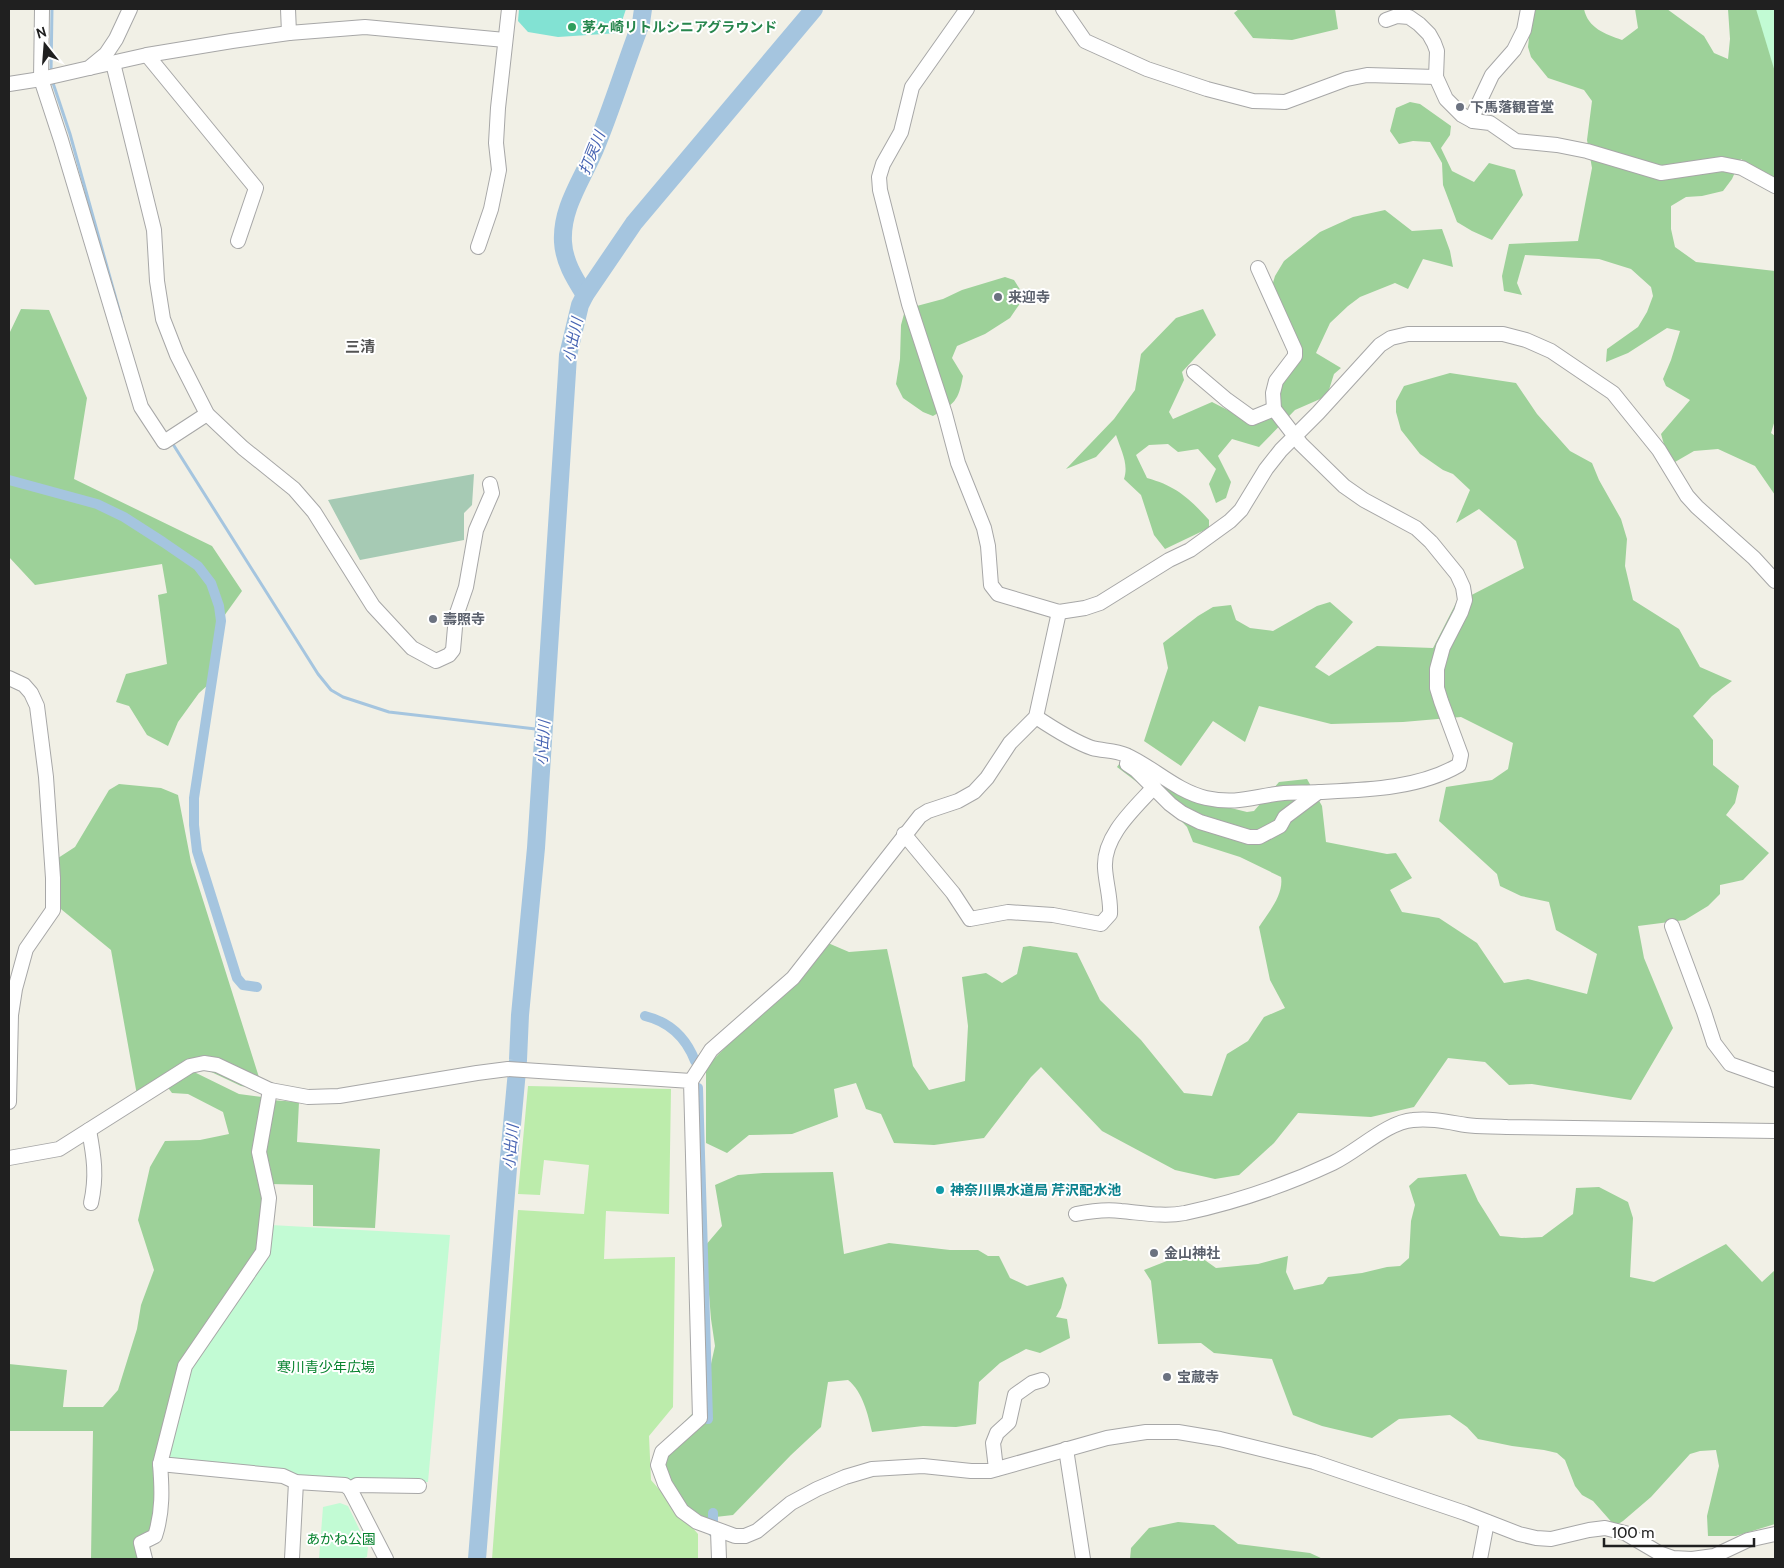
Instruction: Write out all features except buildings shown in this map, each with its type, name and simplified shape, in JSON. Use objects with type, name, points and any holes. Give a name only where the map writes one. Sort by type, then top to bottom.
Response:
[{"type":"street","points":[[42,9],[48,78],[62,140],[141,407],[164,442],[207,414]]},
{"type":"street","points":[[89,68],[106,54],[130,9]]},
{"type":"street","points":[[288,9],[289,33]]},
{"type":"street","points":[[478,247],[491,209],[499,170],[496,143],[509,9]]},
{"type":"street","points":[[967,9],[912,87],[901,132],[883,164],[879,177],[880,190],[909,304],[946,414],[958,463],[984,528],[988,546],[991,585],[998,594],[1060,612],[1085,608],[1100,603],[1169,560],[1190,550],[1230,521],[1240,510],[1266,469],[1380,345],[1391,338],[1408,334],[1503,334],[1526,340],[1551,351],[1613,393],[1659,450],[1687,496],[1754,558],[1775,581]]},
{"type":"street","points":[[1063,9],[1085,41],[1147,69],[1207,90],[1253,101],[1285,102],[1348,79],[1367,75],[1436,77]]},
{"type":"street","points":[[1473,121],[1475,111],[1492,74],[1514,50],[1524,30],[1528,9]]},
{"type":"street","points":[[1386,20],[1397,16],[1409,17],[1419,24],[1429,34],[1436,52],[1436,77],[1446,99],[1462,115],[1473,121],[1490,123],[1516,142],[1557,145],[1587,151],[1661,173],[1722,164],[1742,168],[1775,186]]},
{"type":"street","points":[[9,84],[48,78],[147,55],[289,33],[365,27],[505,40]]},
{"type":"street","points":[[147,55],[256,188],[238,242]]},
{"type":"street","points":[[113,63],[154,230],[157,281],[163,319],[177,355],[207,414],[244,448],[294,489],[314,512],[373,606],[412,648],[436,661],[449,656],[453,650],[456,616],[466,587],[476,530],[492,493],[490,484]]},
{"type":"street","points":[[1093,748],[1113,750],[1126,755],[1166,780],[1203,797],[1222,801],[1243,801],[1284,793],[1317,793],[1385,787],[1419,781],[1446,773],[1459,765],[1461,755],[1441,701],[1437,669],[1443,647],[1465,600],[1463,587],[1457,574],[1431,542],[1416,528],[1364,500],[1344,486],[1301,444],[1274,409],[1273,394],[1276,381],[1295,356],[1295,350],[1258,268]]},
{"type":"street","points":[[1194,372],[1252,418],[1274,409]]},
{"type":"street","points":[[1060,612],[1036,717],[1010,743],[988,778],[974,792],[958,801],[928,811],[920,816],[793,978],[711,1050],[691,1081],[700,1418],[662,1452],[658,1465],[665,1484],[682,1511],[697,1522],[714,1529],[735,1536],[745,1536],[757,1531],[791,1503],[817,1489],[845,1477],[872,1470],[923,1466],[971,1471],[996,1469],[1107,1438],[1146,1432],[1178,1432],[1220,1439],[1314,1462],[1536,1538],[1552,1539],[1605,1528],[1624,1532],[1659,1553],[1673,1558],[1692,1559],[1714,1558],[1748,1540],[1775,1534]]},
{"type":"street","points":[[9,678],[24,685],[31,693],[37,706],[46,777],[53,878],[53,910],[26,949],[16,984],[9,1042],[9,1102]]},
{"type":"street","points":[[1036,717],[1052,728],[1101,753],[1121,759],[1136,770],[1182,813],[1200,822],[1249,837],[1259,836],[1280,826],[1285,817],[1317,793]]},
{"type":"street","points":[[904,834],[952,893],[970,919],[1008,912],[1053,915],[1101,924],[1110,914],[1111,900],[1105,866],[1107,848],[1122,823],[1154,787]]},
{"type":"street","points":[[1672,926],[1714,1043],[1730,1064],[1775,1080]]},
{"type":"street","points":[[9,1158],[58,1149],[190,1066],[204,1063],[218,1065],[270,1090],[308,1097],[322,1097],[508,1069],[691,1081]]},
{"type":"street","points":[[146,1559],[141,1543],[155,1536],[159,1523],[162,1492],[160,1464],[186,1366],[263,1252],[268,1198],[259,1152],[270,1090]]},
{"type":"street","points":[[1076,1214],[1099,1210],[1121,1210],[1154,1215],[1174,1214],[1211,1206],[1285,1184],[1335,1162],[1390,1127],[1411,1120],[1434,1119],[1467,1125],[1507,1127],[1775,1131]]},
{"type":"street","points":[[89,1130],[96,1172],[95,1186],[90,1203]]},
{"type":"street","points":[[996,1469],[993,1443],[997,1433],[1009,1422],[1015,1395],[1032,1383],[1042,1380]]},
{"type":"street","points":[[1066,1449],[1083,1559]]},
{"type":"street","points":[[160,1464],[282,1476],[296,1482],[345,1485],[350,1488],[381,1558]]},
{"type":"street","points":[[292,1559],[296,1482]]},
{"type":"street","points":[[350,1488],[357,1485],[419,1486]]},
{"type":"street","points":[[1480,1559],[1487,1522]]},
{"type":"street","points":[[714,1529],[719,1559]]},
{"type":"green space","points":[[1239,9],[1335,9],[1338,29],[1292,40],[1253,38],[1234,13]]},
{"type":"green space","points":[[1532,9],[1584,9],[1586,16],[1593,26],[1604,33],[1622,40],[1638,28],[1635,9],[1667,9],[1704,36],[1714,53],[1728,59],[1730,39],[1728,9],[1775,9],[1775,181],[1741,159],[1732,179],[1723,191],[1702,196],[1686,197],[1671,206],[1671,229],[1675,247],[1696,262],[1775,271],[1775,420],[1771,433],[1775,436],[1775,495],[1755,466],[1718,449],[1694,451],[1675,462],[1665,448],[1661,434],[1690,400],[1666,386],[1663,379],[1680,331],[1667,328],[1628,353],[1606,362],[1607,349],[1638,327],[1647,312],[1653,296],[1651,287],[1631,269],[1599,259],[1525,255],[1517,283],[1522,295],[1504,291],[1502,276],[1509,244],[1578,241],[1592,168],[1587,140],[1592,101],[1584,90],[1548,78],[1531,57],[1528,47]]},
{"type":"green space","points":[[1756,9],[1775,9],[1775,72]]},
{"type":"green space","points":[[1410,102],[1420,104],[1451,126],[1450,135],[1441,148],[1452,171],[1474,182],[1489,163],[1515,170],[1523,195],[1492,240],[1457,222],[1443,185],[1442,163],[1430,142],[1413,141],[1399,144],[1390,131],[1396,108]]},
{"type":"green space","points":[[1385,210],[1412,231],[1442,229],[1450,251],[1453,267],[1423,259],[1408,289],[1395,283],[1360,297],[1330,323],[1316,353],[1341,368],[1334,374],[1327,396],[1295,410],[1259,447],[1232,439],[1218,456],[1231,482],[1226,498],[1216,503],[1209,484],[1216,469],[1198,449],[1178,452],[1168,444],[1149,445],[1136,455],[1147,478],[1174,489],[1188,499],[1209,520],[1209,528],[1165,549],[1154,535],[1141,495],[1124,479],[1125,462],[1116,435],[1096,457],[1066,469],[1114,419],[1135,390],[1141,354],[1176,318],[1203,309],[1216,335],[1182,372],[1184,380],[1169,412],[1173,419],[1212,402],[1253,423],[1270,419],[1278,405],[1282,363],[1297,340],[1272,286],[1275,276],[1284,261],[1320,232],[1353,217]]},
{"type":"green space","points":[[1005,277],[1014,280],[1021,291],[1021,302],[1010,318],[985,334],[957,346],[952,358],[963,376],[954,401],[933,416],[923,412],[903,398],[896,384],[900,359],[901,325],[904,314],[913,307],[943,299],[962,290]]},
{"type":"green space","points":[[21,309],[49,310],[87,398],[74,479],[212,546],[242,591],[219,623],[209,684],[199,693],[178,722],[168,746],[147,735],[129,706],[116,702],[126,674],[167,664],[158,595],[167,593],[162,564],[35,585],[9,557],[9,334]]},
{"type":"green space","points":[[1450,373],[1516,383],[1537,414],[1570,451],[1592,463],[1599,480],[1621,519],[1627,539],[1625,566],[1633,600],[1679,629],[1700,667],[1732,681],[1712,696],[1693,716],[1713,740],[1713,765],[1739,786],[1735,803],[1726,815],[1769,853],[1743,880],[1720,885],[1720,894],[1708,906],[1685,920],[1638,926],[1644,958],[1673,1028],[1631,1100],[1532,1084],[1509,1085],[1485,1062],[1448,1058],[1414,1107],[1371,1117],[1298,1113],[1274,1143],[1239,1175],[1215,1179],[1175,1170],[1102,1131],[1041,1067],[1031,1077],[984,1138],[934,1145],[894,1143],[881,1114],[866,1109],[856,1083],[834,1089],[838,1117],[792,1134],[749,1135],[727,1153],[706,1143],[706,1067],[828,943],[849,952],[887,949],[913,1066],[929,1090],[965,1081],[968,1026],[962,977],[986,973],[1002,983],[1017,974],[1023,947],[1030,946],[1077,953],[1100,1000],[1141,1040],[1184,1093],[1212,1096],[1227,1054],[1248,1041],[1264,1017],[1285,1008],[1270,980],[1259,927],[1278,897],[1281,877],[1240,857],[1193,842],[1187,827],[1162,801],[1117,767],[1130,748],[1178,795],[1247,812],[1254,811],[1279,782],[1307,779],[1322,806],[1326,842],[1387,854],[1396,853],[1412,878],[1390,890],[1402,912],[1439,918],[1477,943],[1504,983],[1528,979],[1587,994],[1597,954],[1556,930],[1549,902],[1521,896],[1500,886],[1497,874],[1439,821],[1446,787],[1492,780],[1508,769],[1513,743],[1461,717],[1403,722],[1331,724],[1259,706],[1245,742],[1213,721],[1181,766],[1144,741],[1168,668],[1163,643],[1213,607],[1231,605],[1236,620],[1250,628],[1273,631],[1317,606],[1330,602],[1353,622],[1315,667],[1329,676],[1377,646],[1433,648],[1456,603],[1524,568],[1516,541],[1479,509],[1456,523],[1470,490],[1453,474],[1443,470],[1420,454],[1401,430],[1396,412],[1396,401],[1404,386]]},
{"type":"green space","points":[[474,474],[472,505],[464,513],[464,540],[360,560],[328,500]]},
{"type":"green space","points":[[119,784],[161,788],[178,795],[191,862],[263,1090],[241,1086],[190,1062],[137,1095],[111,950],[56,905],[55,860],[75,847],[109,790]]},
{"type":"green space","points":[[190,1070],[239,1094],[262,1097],[265,1199],[259,1251],[182,1366],[156,1524],[142,1559],[91,1559],[93,1431],[9,1431],[9,1364],[67,1370],[63,1407],[103,1407],[118,1390],[137,1329],[141,1305],[154,1270],[138,1220],[150,1167],[165,1141],[200,1140],[229,1134],[223,1112],[188,1094],[172,1093],[166,1085]]},
{"type":"green space","points":[[528,1086],[671,1089],[669,1214],[606,1211],[604,1259],[675,1257],[673,1407],[649,1436],[651,1480],[698,1534],[698,1559],[492,1559],[518,1210],[584,1214],[589,1165],[544,1160],[540,1195],[518,1194]]},
{"type":"green space","points":[[270,1100],[299,1102],[297,1142],[380,1149],[375,1228],[313,1226],[313,1185],[270,1184],[262,1152]]},
{"type":"green space","points":[[833,1172],[844,1254],[889,1243],[950,1250],[978,1250],[988,1256],[999,1256],[1010,1278],[1027,1286],[1063,1277],[1067,1285],[1061,1308],[1056,1317],[1067,1319],[1070,1338],[1040,1353],[1026,1349],[1000,1363],[979,1382],[976,1424],[956,1427],[923,1426],[872,1432],[864,1404],[853,1385],[848,1380],[828,1382],[821,1427],[733,1515],[698,1519],[672,1486],[665,1468],[661,1446],[692,1414],[704,1376],[711,1364],[715,1346],[705,1246],[722,1226],[715,1185],[738,1175]]},
{"type":"green space","points":[[1466,1174],[1478,1201],[1500,1236],[1542,1237],[1573,1214],[1576,1188],[1599,1187],[1628,1202],[1633,1218],[1630,1277],[1654,1282],[1726,1244],[1762,1282],[1775,1270],[1775,1524],[1736,1536],[1708,1536],[1707,1516],[1719,1466],[1716,1450],[1690,1454],[1651,1497],[1615,1526],[1593,1501],[1582,1495],[1575,1486],[1565,1460],[1557,1453],[1478,1439],[1467,1427],[1450,1415],[1399,1419],[1372,1438],[1322,1426],[1293,1415],[1272,1359],[1214,1353],[1201,1343],[1158,1344],[1151,1281],[1144,1270],[1192,1251],[1216,1268],[1258,1264],[1288,1256],[1286,1272],[1294,1290],[1323,1284],[1328,1277],[1400,1266],[1409,1258],[1411,1221],[1415,1205],[1409,1186],[1418,1178]]},
{"type":"green space","name":"寒川青少年広場","points":[[271,1225],[450,1235],[428,1482],[349,1481],[165,1460],[190,1368]]},
{"type":"green space","name":"あかね公園","points":[[340,1503],[348,1506],[368,1547],[367,1557],[361,1559],[319,1559],[323,1507]]},
{"type":"green space","points":[[1178,1522],[1214,1525],[1238,1544],[1310,1553],[1323,1559],[1130,1559],[1131,1548],[1149,1528]]},
{"type":"shaded area","name":"茅ヶ崎リトルシニアグラウンド","points":[[519,9],[626,9],[618,33],[558,37],[528,32],[518,21]]},
{"type":"waterway","points":[[51,72],[52,9]]},
{"type":"waterway","name":"打戻川","points":[[585,295],[565,256],[563,242],[565,217],[573,194],[595,149],[607,118],[641,23],[643,9]]},
{"type":"waterway","name":"小出川","points":[[477,1559],[518,1060],[520,1015],[536,848],[568,355],[580,305],[634,223],[814,9]]},
{"type":"waterway","points":[[52,80],[70,134],[121,317]]},
{"type":"waterway","points":[[171,441],[318,674],[331,690],[343,697],[389,712],[544,730]]},
{"type":"waterway","points":[[9,480],[97,504],[124,517],[198,566],[211,583],[219,606],[221,621],[194,798],[194,825],[197,851],[237,978],[243,985],[257,987]]},
{"type":"waterway","points":[[645,1016],[662,1022],[676,1032],[687,1045],[695,1061]]},
{"type":"waterway","points":[[698,1088],[708,1419]]},
{"type":"waterway","points":[[713,1513],[713,1532]]},
{"type":"place","name":"茅ヶ崎リトルシニアグラウンド","points":[[572,27]]},
{"type":"place","name":"下馬落観音堂","points":[[1460,107]]},
{"type":"place","name":"来迎寺","points":[[998,297]]},
{"type":"place","name":"壽照寺","points":[[433,619]]},
{"type":"place","name":"神奈川県水道局 芹沢配水池","points":[[940,1190]]},
{"type":"place","name":"金山神社","points":[[1154,1253]]},
{"type":"place","name":"宝蔵寺","points":[[1167,1377]]},
{"type":"district","name":"三清","points":[[360,347]]}]
